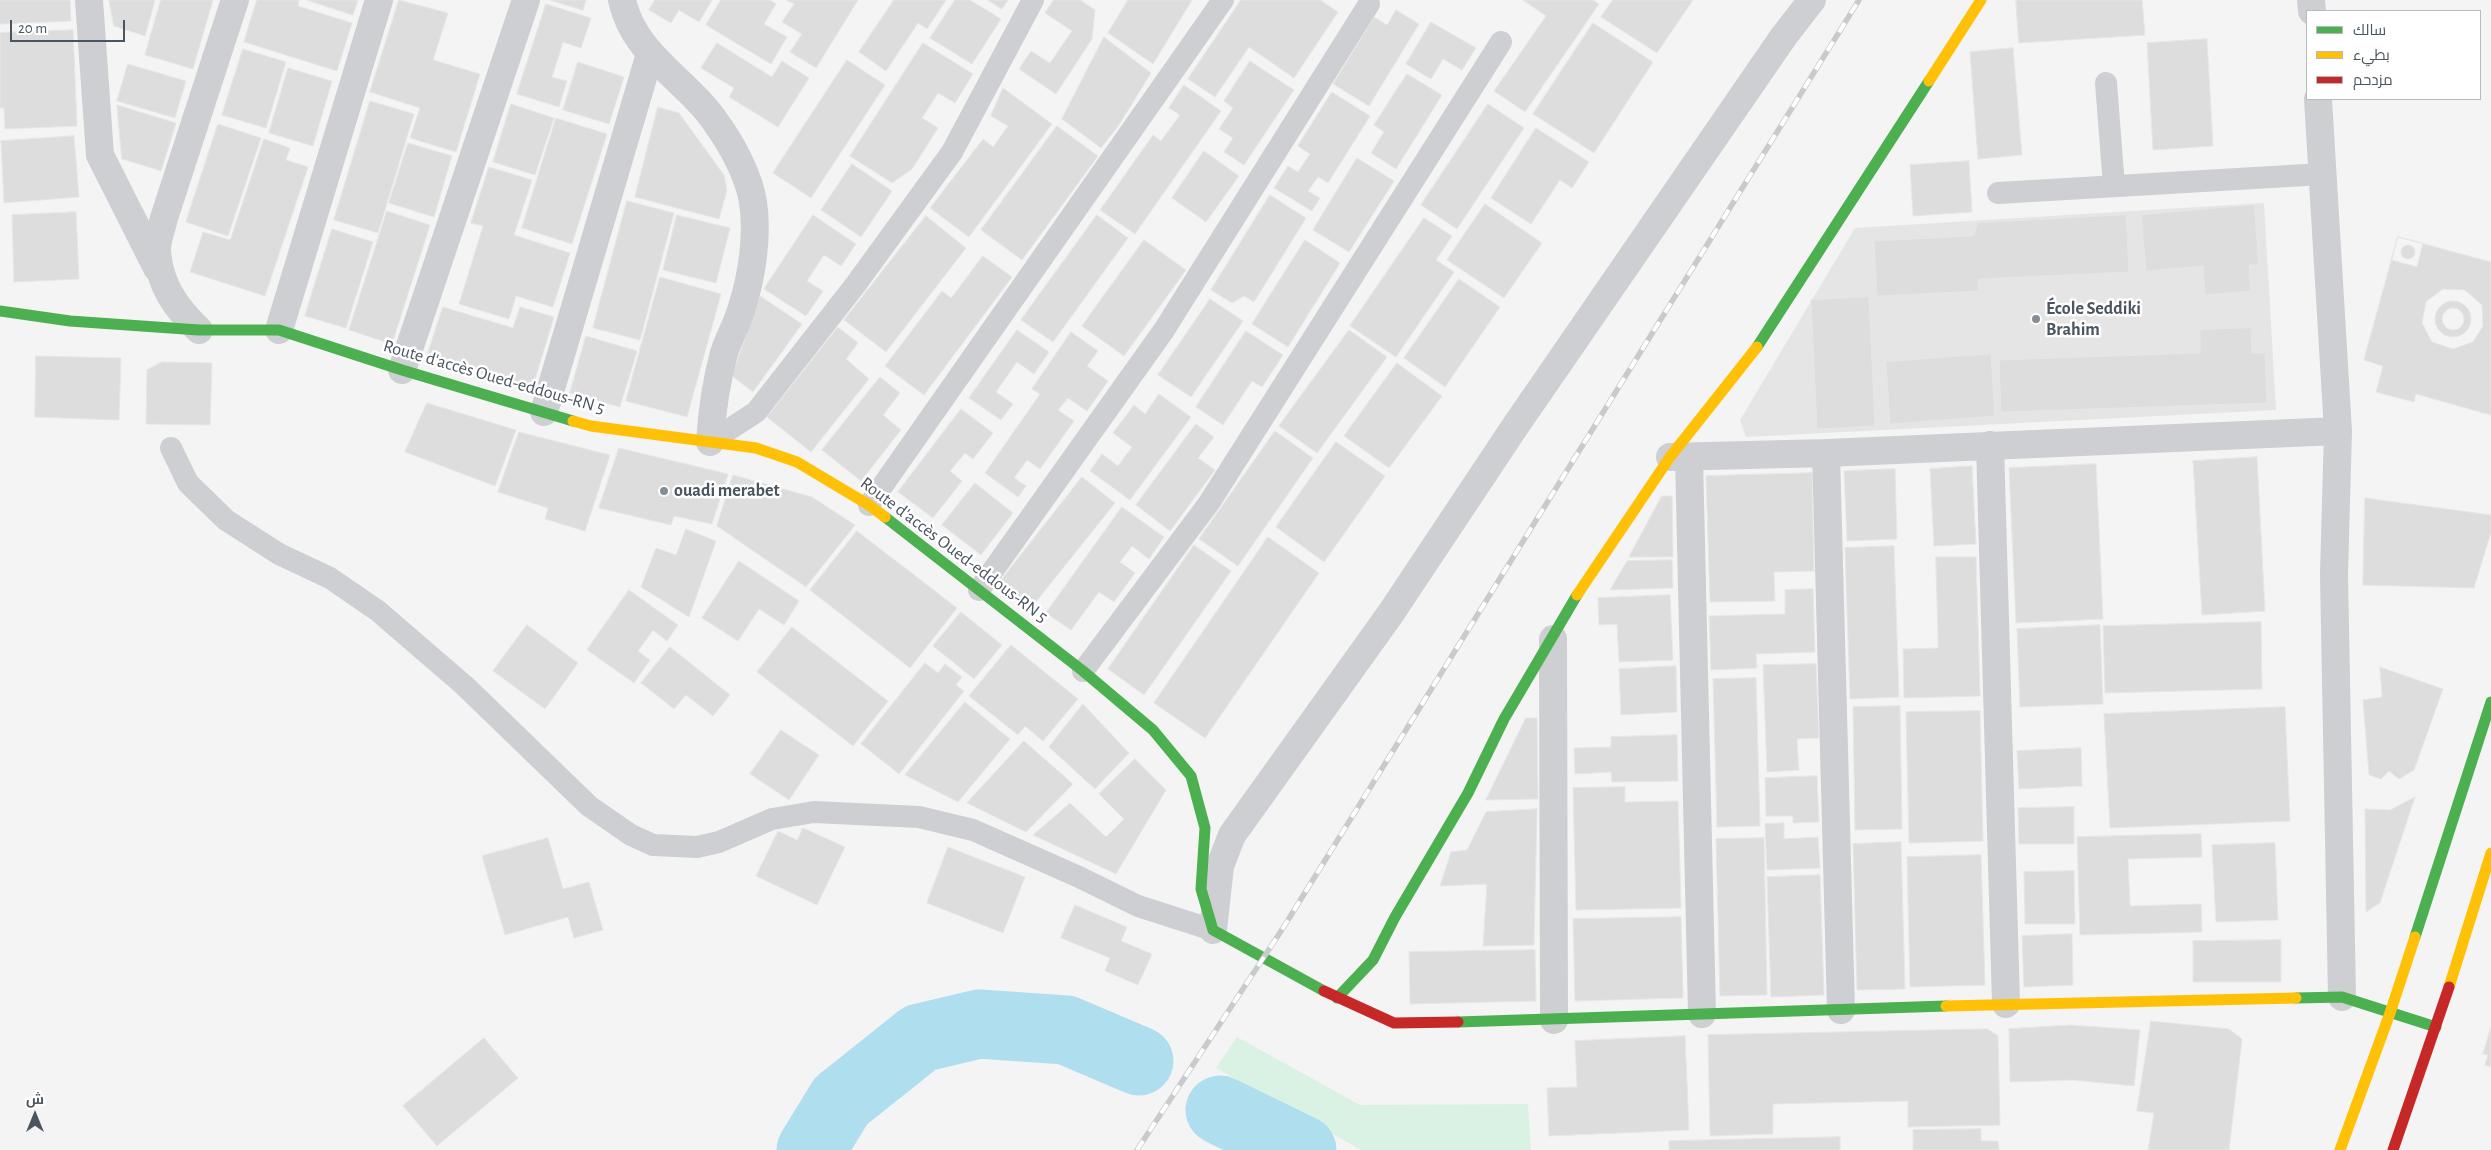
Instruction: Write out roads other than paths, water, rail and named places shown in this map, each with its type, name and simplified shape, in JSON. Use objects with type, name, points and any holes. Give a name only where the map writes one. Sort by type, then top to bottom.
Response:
[{"type":"main road","points":[[1337,998],[1373,960],[1395,917],[1468,793],[1504,719],[1553,639],[1575,598],[1762,340],[1981,0]]},
{"type":"main road","name":"Route d'accès Oued-eddous-RN 5","points":[[0,310],[70,321],[199,330],[279,330],[402,370],[591,426],[756,448],[797,462],[869,505],[1083,671],[1153,730],[1191,776],[1205,828],[1201,889],[1213,930]]},
{"type":"main road","points":[[2340,1150],[2390,1013],[2491,702]]},
{"type":"main road","points":[[2393,1150],[2436,1027],[2491,853]]},
{"type":"main road","points":[[1213,930],[1337,998],[1394,1023],[1554,1020],[2006,1004],[2342,998],[2436,1027]]},
{"type":"street","points":[[89,0],[100,155],[179,310],[199,330]]},
{"type":"street","points":[[164,282],[157,251],[164,218],[235,0]]},
{"type":"street","points":[[279,330],[379,0]]},
{"type":"street","points":[[402,370],[526,0]]},
{"type":"street","points":[[622,0],[626,20],[650,54],[690,91],[716,122],[738,156],[753,202],[754,249],[743,307],[725,351],[713,401],[710,442]]},
{"type":"street","points":[[1213,930],[1220,866],[1232,835],[1391,613],[1531,403],[1778,44],[1812,0]]},
{"type":"street","points":[[544,412],[650,54]]},
{"type":"street","points":[[2318,100],[2338,431],[2334,574],[2342,998]]},
{"type":"street","points":[[1702,1014],[1679,457],[1826,453],[2338,431]]},
{"type":"street","points":[[1990,445],[2006,1004]]},
{"type":"street","points":[[1826,453],[1841,1010]]},
{"type":"street","points":[[1553,639],[1554,1020]]},
{"type":"lane","points":[[710,442],[756,412],[868,268],[952,152],[1033,0]]},
{"type":"lane","points":[[869,505],[1223,0]]},
{"type":"lane","points":[[979,590],[1164,330],[1369,4]]},
{"type":"lane","points":[[1083,671],[1209,503],[1501,42]]},
{"type":"lane","points":[[2106,83],[2114,186]]},
{"type":"lane","points":[[1998,193],[2323,174]]},
{"type":"lane","points":[[171,448],[188,484],[226,520],[279,554],[330,578],[378,611],[465,686],[589,806],[632,835],[653,845],[697,847],[720,842],[772,819],[814,812],[918,818],[973,830],[1079,877],[1138,906],[1213,930]]},
{"type":"waterway","points":[[811,1150],[841,1101],[920,1038],[979,1024],[1066,1030],[1139,1061]]},
{"type":"waterway","points":[[1220,1110],[1302,1150]]},
{"type":"railway","points":[[1137,1150],[1283,928],[1859,0]]},
{"type":"place","name":"École Seddiki Brahim","points":[[2036,319]]},
{"type":"place","name":"ouadi merabet","points":[[664,491]]}]
